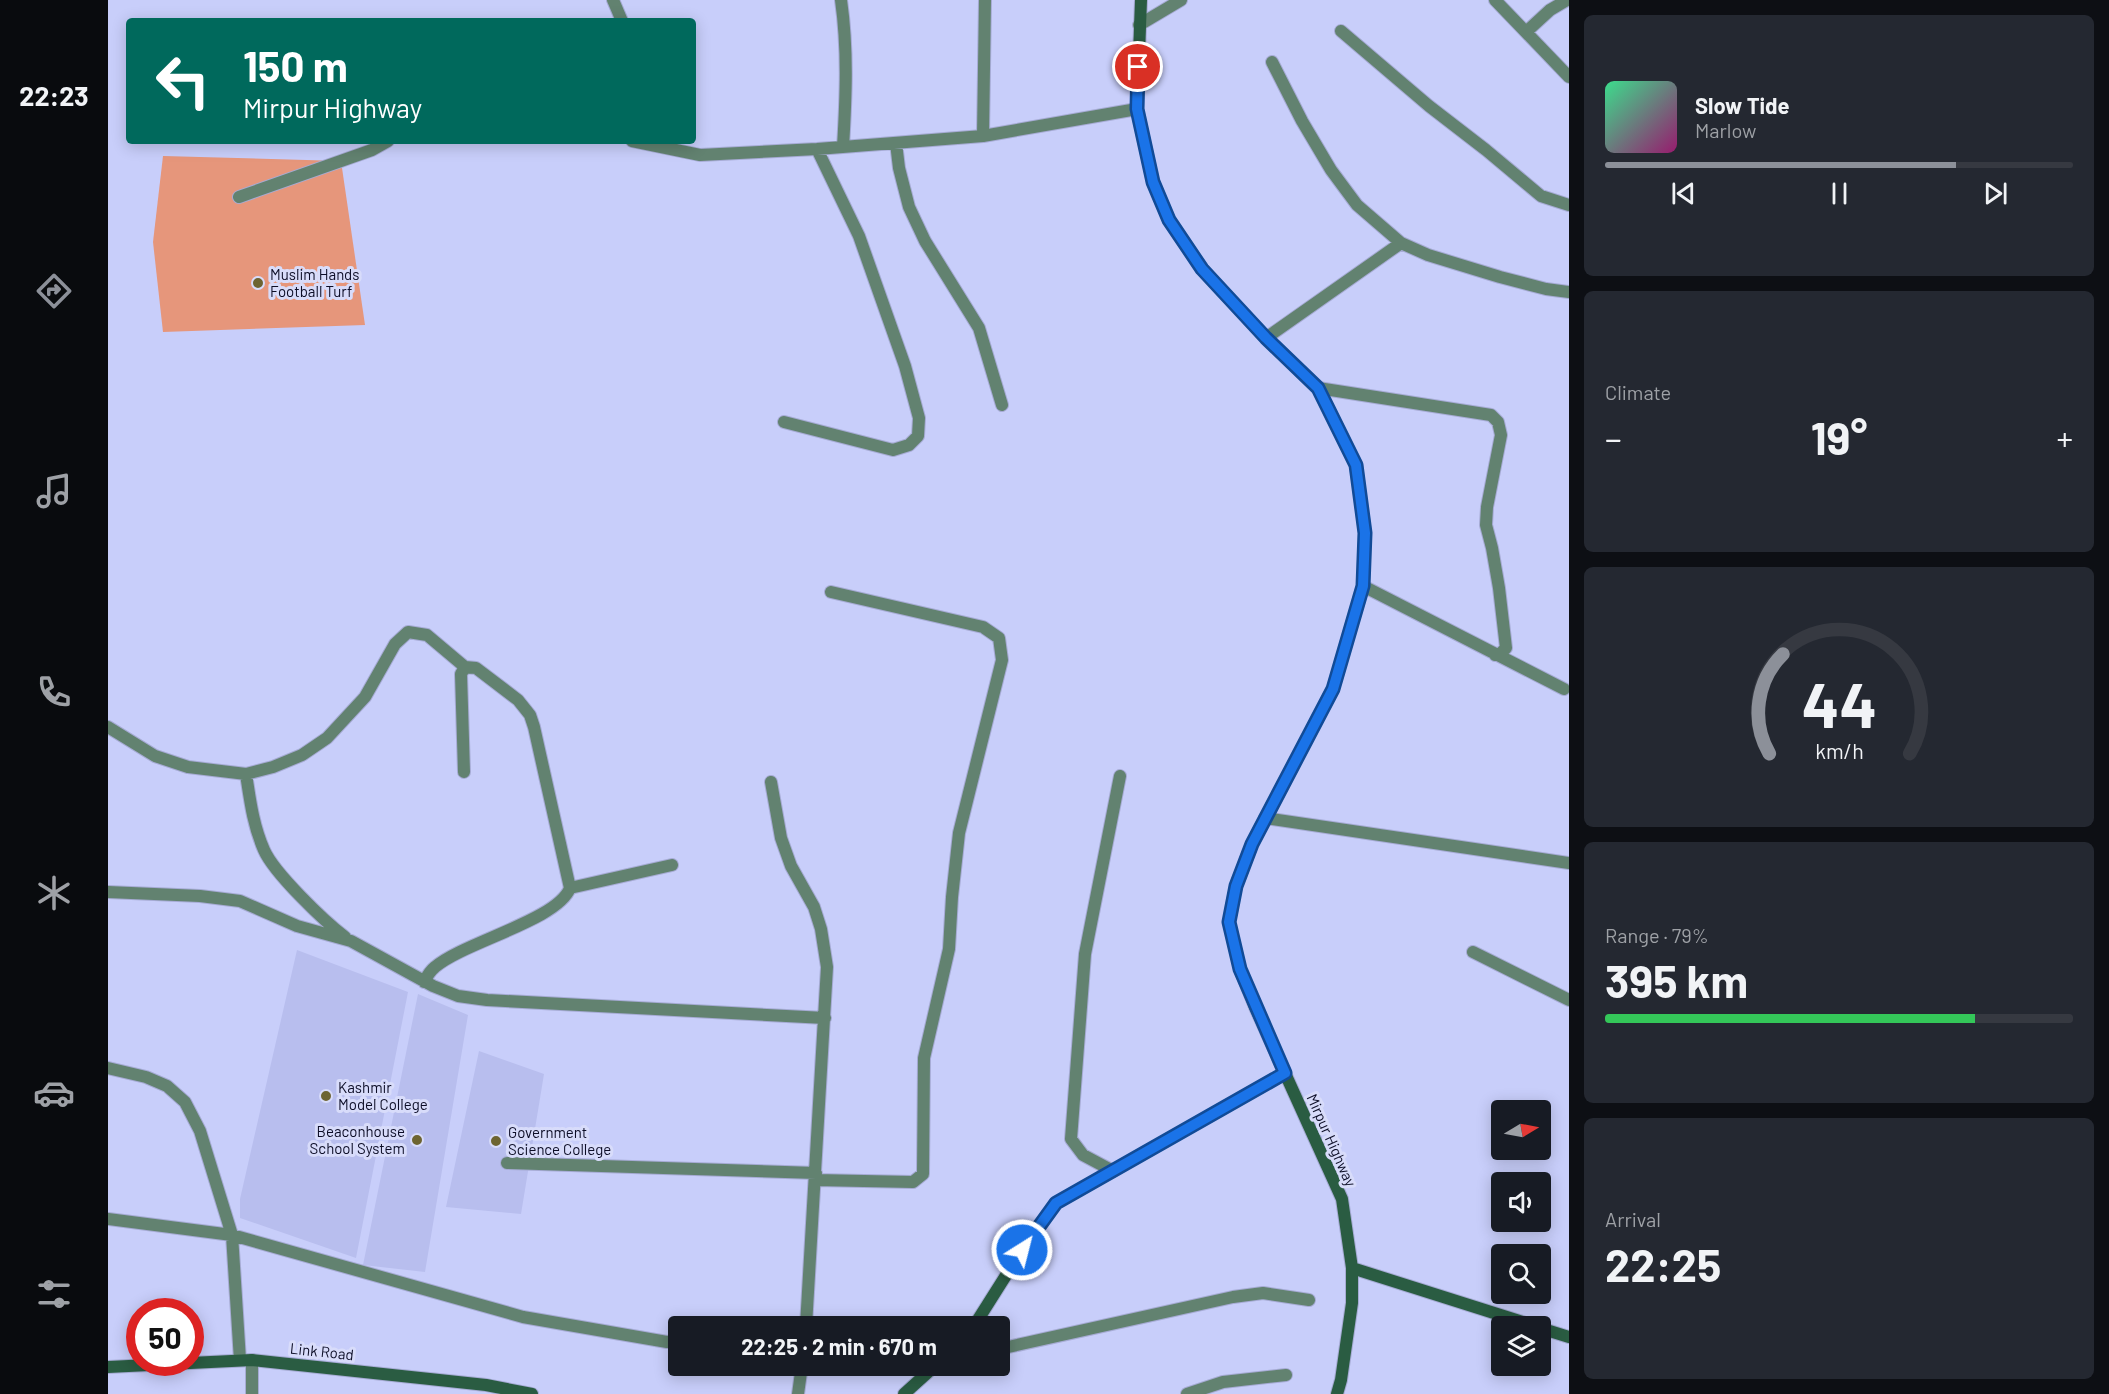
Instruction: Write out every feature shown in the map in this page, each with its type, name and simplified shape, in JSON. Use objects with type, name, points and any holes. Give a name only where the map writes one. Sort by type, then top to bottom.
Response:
[{"type":"main road","name":"Mirpur Highway","points":[[1141,0],[1137,109],[1153,182],[1169,220],[1202,269],[1266,338],[1318,388],[1356,465],[1365,533],[1363,586],[1333,689],[1252,844],[1236,886],[1229,922],[1240,969],[1342,1198],[1352,1268],[1352,1303],[1337,1394]]},
{"type":"main road","points":[[980,1316],[1022,1250],[1056,1203],[1285,1073]]},
{"type":"main road","points":[[1352,1268],[1503,1316]]},
{"type":"main road","points":[[1551,1331],[1569,1337]]},
{"type":"main road","name":"Link Road","points":[[108,1367],[246,1360],[486,1385],[532,1394]]},
{"type":"main road","points":[[905,1394],[924,1376]]},
{"type":"street","points":[[613,0],[621,18]]},
{"type":"street","points":[[841,0],[847,79],[843,147]]},
{"type":"street","points":[[983,136],[985,0]]},
{"type":"street","points":[[1139,25],[1181,0]]},
{"type":"street","points":[[1495,0],[1569,77]]},
{"type":"street","points":[[1526,32],[1550,10],[1567,0]]},
{"type":"street","points":[[1341,31],[1429,106],[1542,196],[1569,205]]},
{"type":"street","points":[[1272,62],[1302,121],[1331,170],[1357,205],[1401,243],[1428,255],[1490,274],[1546,289],[1569,292]]},
{"type":"street","points":[[669,145],[700,155],[896,143],[983,136],[1137,109]]},
{"type":"street","points":[[896,143],[898,168],[909,207],[925,241],[979,328],[1002,405]]},
{"type":"street","points":[[239,197],[372,150],[383,144]]},
{"type":"street","points":[[784,422],[892,450],[909,445],[918,436],[919,418],[901,355],[859,236],[817,149]]},
{"type":"street","points":[[1266,338],[1401,243]]},
{"type":"street","points":[[1318,388],[1491,415],[1498,422],[1501,435],[1487,507],[1486,525],[1492,548],[1506,635],[1506,648],[1500,654],[1495,655]]},
{"type":"street","points":[[1363,586],[1564,689]]},
{"type":"street","points":[[507,1163],[913,1182],[923,1174],[924,1058],[949,949],[959,833],[1002,660],[999,638],[983,627],[831,592]]},
{"type":"street","points":[[108,727],[155,756],[188,767],[246,774],[273,767],[302,755],[327,738],[365,697],[395,644],[408,632],[427,635],[465,667],[476,668],[518,700],[530,715],[570,888],[567,896],[551,908],[472,945],[437,965],[424,982]]},
{"type":"street","points":[[464,772],[461,674],[465,667]]},
{"type":"street","points":[[246,774],[252,815],[264,852],[284,878],[330,926],[351,941],[424,982],[458,996],[488,1000],[825,1018]]},
{"type":"street","points":[[1113,1171],[1083,1155],[1071,1139],[1085,954],[1120,776]]},
{"type":"street","points":[[771,782],[781,838],[791,866],[814,907],[821,929],[827,967],[807,1316]]},
{"type":"street","points":[[1265,818],[1569,863]]},
{"type":"street","points":[[570,888],[672,865]]},
{"type":"street","points":[[108,892],[200,896],[240,901],[297,926],[351,941]]},
{"type":"street","points":[[1473,952],[1569,1000]]},
{"type":"street","points":[[108,1068],[146,1077],[167,1086],[185,1102],[200,1131],[232,1234],[252,1394]]},
{"type":"street","points":[[108,1219],[232,1234],[523,1317],[668,1342]]},
{"type":"street","points":[[1010,1346],[1233,1297],[1263,1293],[1309,1300]]},
{"type":"street","points":[[1187,1394],[1223,1382],[1286,1375]]},
{"type":"street","points":[[798,1394],[800,1376]]},
{"type":"shaded area","name":"Muslim Hands Football Turf","points":[[163,156],[341,161],[365,325],[163,332],[153,242]]},
{"type":"shaded area","name":"Kashmir Model College","points":[[297,950],[408,992],[356,1258],[240,1218],[240,1199]]},
{"type":"shaded area","name":"Beaconhouse School System","points":[[418,994],[468,1015],[425,1272],[363,1265]]},
{"type":"shaded area","name":"Government Science College","points":[[479,1051],[544,1074],[521,1214],[446,1207]]},
{"type":"place","name":"Muslim Hands Football Turf","points":[[258,283]]},
{"type":"place","name":"Kashmir Model College","points":[[326,1096]]},
{"type":"place","name":"Beaconhouse School System","points":[[417,1140]]},
{"type":"place","name":"Government Science College","points":[[496,1141]]},
{"type":"route","points":[[1022,1250],[1056,1203],[1176,1137],[1285,1073],[1240,969],[1229,922],[1236,886],[1252,844],[1333,689],[1363,586],[1365,533],[1356,465],[1318,388],[1266,338],[1202,269],[1169,220],[1153,182],[1137,109],[1138,67]]}]
